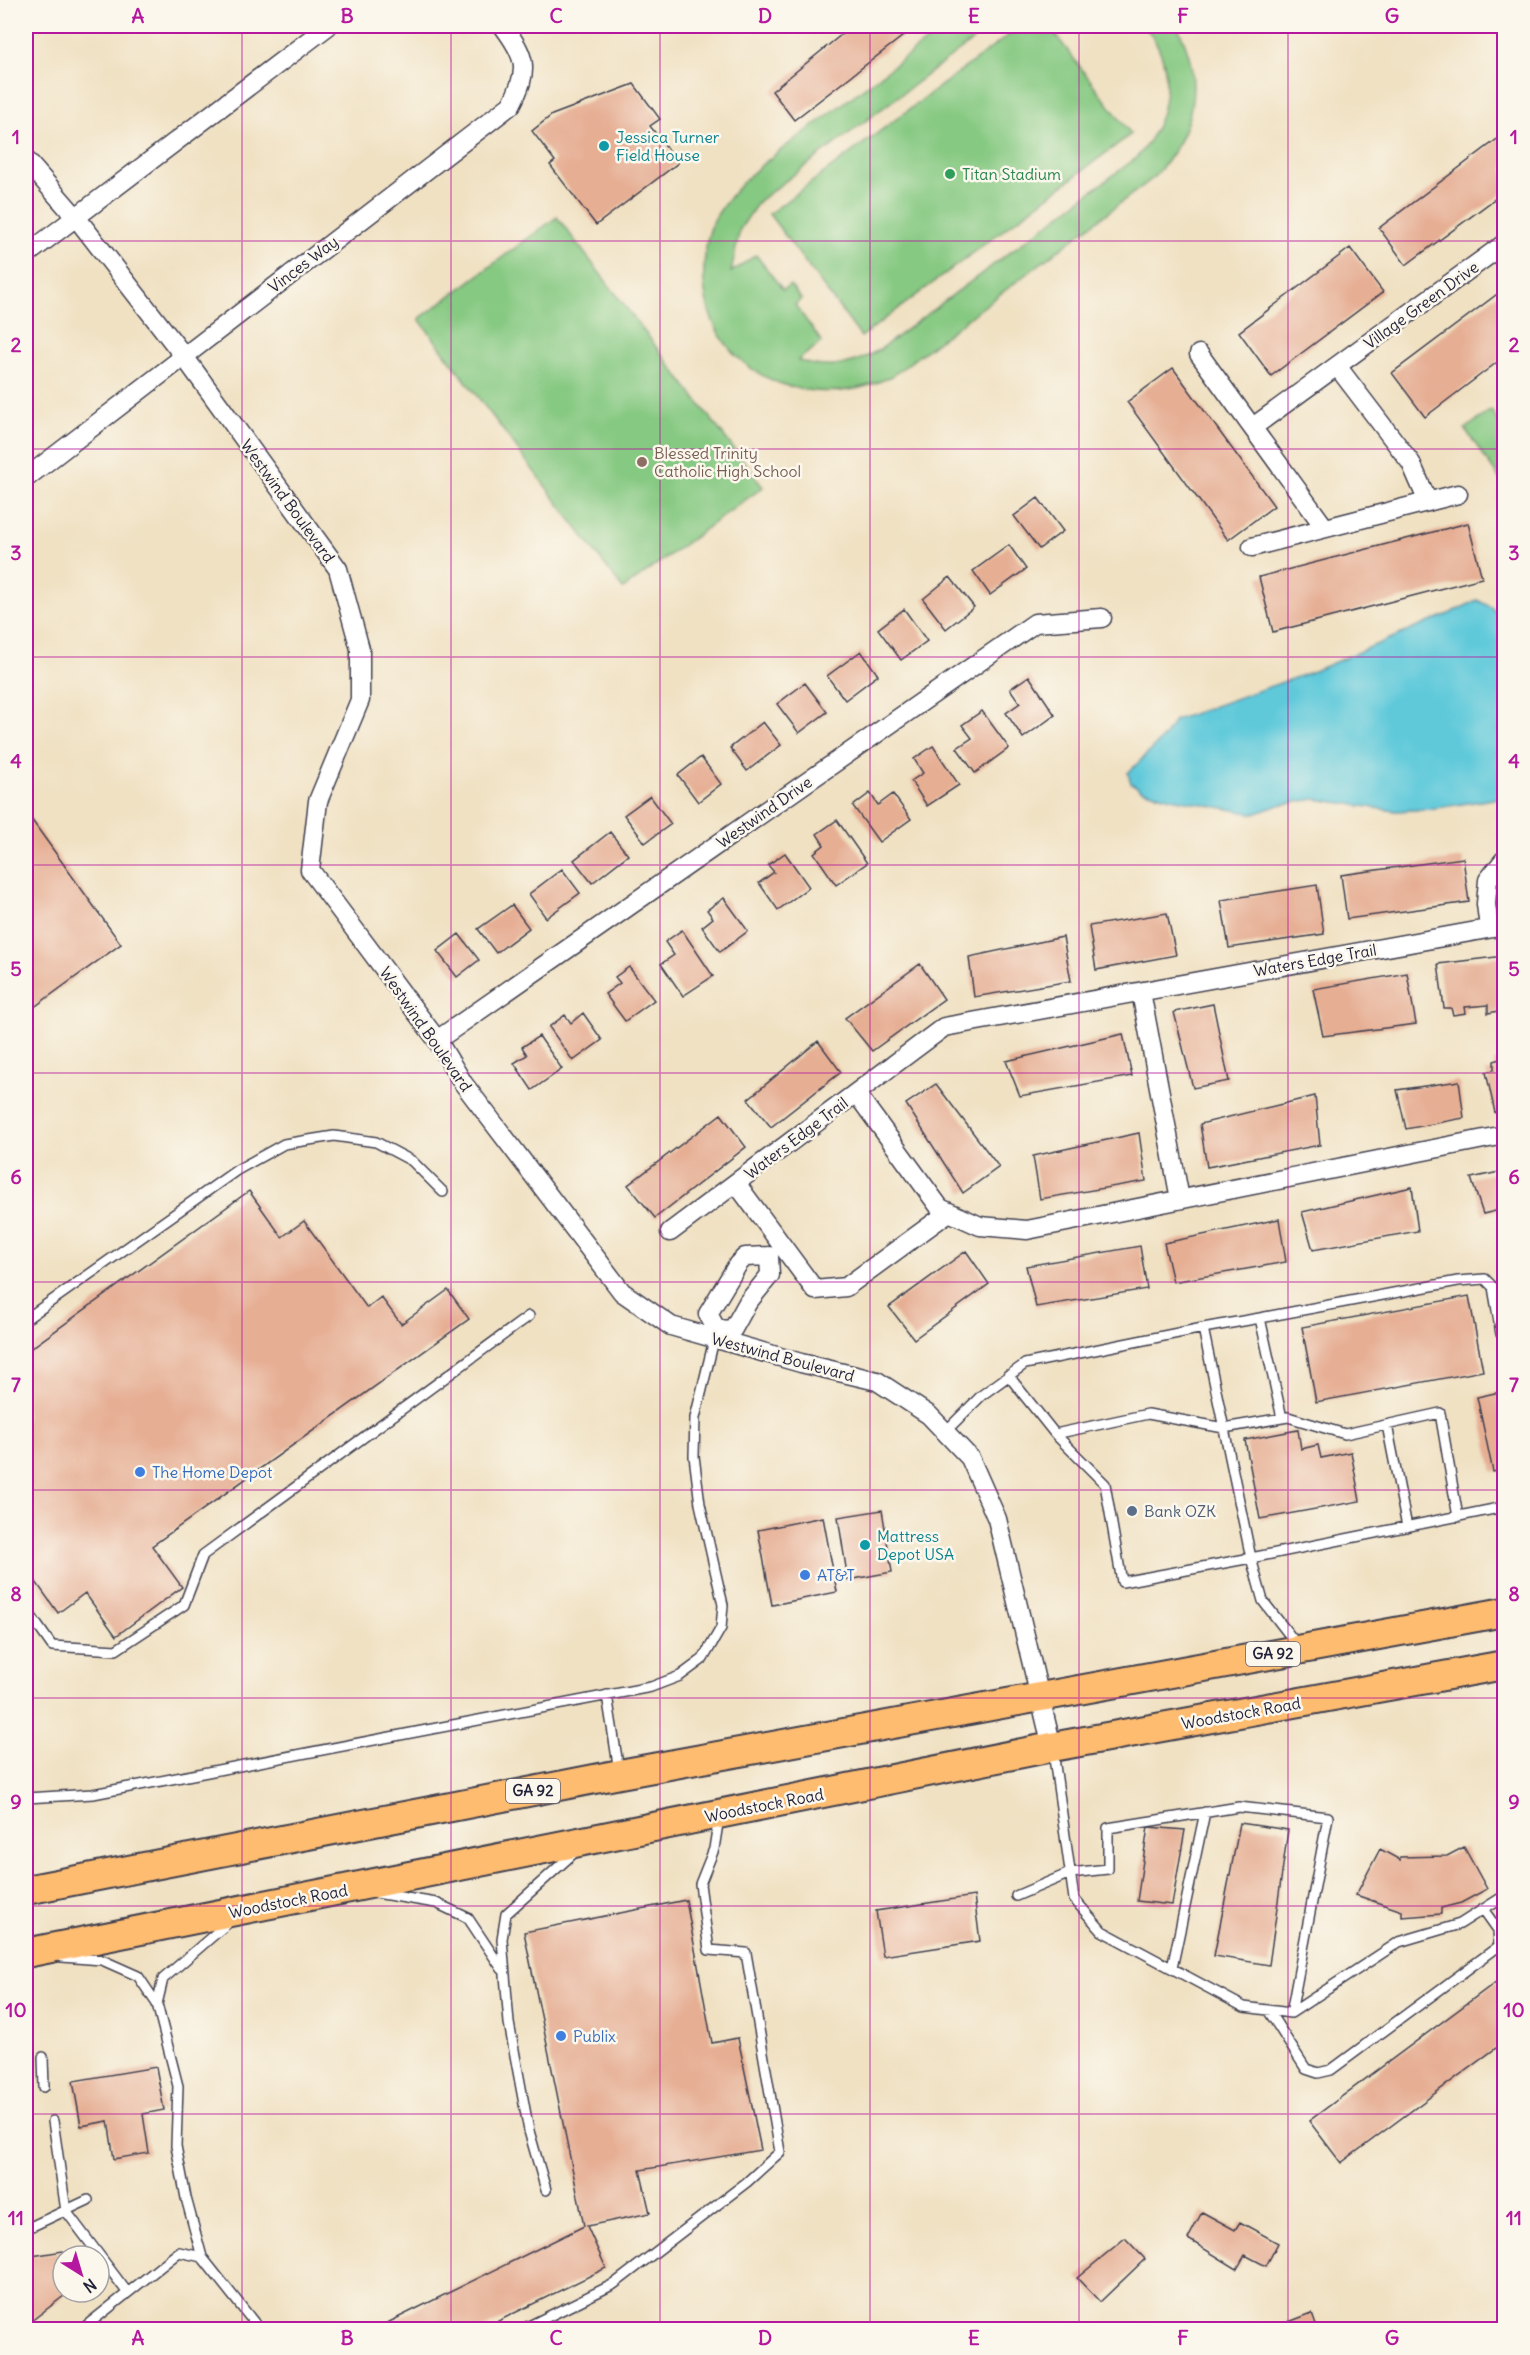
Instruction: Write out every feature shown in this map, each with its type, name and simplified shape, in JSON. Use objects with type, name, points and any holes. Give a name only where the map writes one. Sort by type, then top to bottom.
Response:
[{"type":"main road","name":"GA 92","points":[[26,1890],[620,1774],[1041,1695],[1504,1612]]},
{"type":"main road","name":"Woodstock Road","points":[[26,1954],[1052,1748],[1504,1665]]},
{"type":"street","points":[[26,255],[328,26]]},
{"type":"street","name":"Vinces Way","points":[[26,478],[183,355],[512,105],[522,84],[524,61],[520,49],[503,26]]},
{"type":"street","name":"Westwind Boulevard","points":[[26,160],[75,217],[183,355],[338,569],[360,649],[360,700],[318,801],[310,870],[437,1040],[463,1083],[622,1292],[670,1326],[715,1335],[877,1381],[929,1416],[970,1458],[997,1519],[1052,1748]]},
{"type":"street","name":"Village Green Drive","points":[[1253,427],[1504,244]]},
{"type":"street","points":[[1199,354],[1325,528]]},
{"type":"street","points":[[1337,366],[1411,463],[1428,502]]},
{"type":"street","points":[[1252,547],[1458,494]]},
{"type":"street","name":"Westwind Drive","points":[[437,1040],[1035,623],[1102,618]]},
{"type":"street","name":"Waters Edge Trail","points":[[670,1232],[944,1028],[1497,927],[1486,903],[1488,879],[1504,860]]},
{"type":"street","points":[[1141,992],[1180,1199]]},
{"type":"street","name":"Waters Edge Trail","points":[[856,1093],[939,1208],[980,1226],[1027,1230],[1504,1135]]},
{"type":"street","name":"Waters Edge Trail","points":[[736,1183],[775,1250],[815,1290],[846,1287],[949,1212]]},
{"type":"street","points":[[775,1250],[770,1275],[747,1302],[733,1329],[715,1335],[708,1314],[723,1287],[744,1257],[775,1250]]},
{"type":"street","points":[[723,1287],[747,1302]]},
{"type":"lane","points":[[26,1319],[237,1170],[284,1144],[334,1136],[376,1142],[412,1161],[443,1192]]},
{"type":"lane","points":[[945,1432],[982,1395],[1025,1364],[1203,1328],[1458,1281],[1485,1279],[1492,1287],[1502,1334]]},
{"type":"lane","points":[[26,1609],[52,1646],[116,1650],[184,1605],[202,1555],[529,1316]]},
{"type":"lane","points":[[1260,1318],[1282,1418]]},
{"type":"lane","points":[[1203,1328],[1251,1558],[1263,1601],[1301,1649]]},
{"type":"lane","points":[[30,1797],[93,1794],[651,1687],[680,1676],[703,1659],[721,1628],[723,1605],[700,1504],[694,1456],[695,1418],[715,1335]]},
{"type":"lane","points":[[1008,1375],[1055,1434],[1105,1484],[1122,1582],[1504,1507]]},
{"type":"lane","points":[[1055,1434],[1148,1414],[1224,1428],[1282,1418],[1345,1434],[1440,1413],[1458,1516]]},
{"type":"lane","points":[[1387,1425],[1407,1527]]},
{"type":"lane","points":[[607,1695],[620,1774]]},
{"type":"lane","points":[[1052,1748],[1074,1899],[1102,1931],[1244,2007],[1291,2013],[1399,1942],[1460,1924],[1504,1896]]},
{"type":"lane","points":[[1016,1896],[1070,1873],[1107,1869],[1108,1828],[1239,1807],[1328,1817],[1291,2013]]},
{"type":"lane","points":[[1172,1968],[1205,1812]]},
{"type":"lane","points":[[522,2330],[614,2284],[747,2182],[780,2152],[746,1953],[709,1950],[700,1884],[714,1849],[719,1814]]},
{"type":"lane","points":[[546,2190],[529,2131],[503,1970],[502,1939],[506,1914],[588,1841]]},
{"type":"lane","points":[[353,1888],[436,1903],[468,1918],[503,1970]]},
{"type":"lane","points":[[1268,2010],[1306,2069],[1318,2073],[1331,2070],[1499,1946],[1498,1930],[1483,1909]]},
{"type":"lane","points":[[157,2004],[162,1979],[244,1910]]},
{"type":"lane","points":[[26,1954],[102,1960],[138,1976],[157,2004],[178,2086],[176,2146],[186,2198],[202,2257],[260,2330]]},
{"type":"lane","points":[[43,2057],[44,2087]]},
{"type":"lane","points":[[53,2121],[66,2211],[127,2292]]},
{"type":"lane","points":[[26,2229],[88,2200]]},
{"type":"lane","points":[[81,2330],[179,2252],[202,2257]]},
{"type":"green space","points":[[947,26],[992,26],[759,201],[740,229],[731,272],[756,255],[783,290],[790,285],[801,299],[795,305],[822,342],[798,360],[819,366],[840,365],[859,360],[879,350],[1136,158],[1156,127],[1166,93],[1166,75],[1162,58],[1155,41],[1144,26],[1177,26],[1186,46],[1193,87],[1186,125],[1178,144],[1152,179],[892,376],[859,388],[826,392],[794,388],[764,376],[739,358],[719,334],[707,304],[704,261],[707,241],[717,215],[738,187],[777,153]]},
{"type":"green space","name":"Titan Stadium","points":[[1021,26],[1049,26],[1131,134],[861,337],[769,214]]},
{"type":"green space","points":[[557,217],[763,487],[623,589],[419,319]]},
{"type":"green space","points":[[1491,410],[1504,429],[1504,485],[1465,429]]},
{"type":"water","points":[[1477,600],[1491,607],[1504,621],[1504,794],[1499,798],[1430,809],[1396,811],[1315,799],[1279,805],[1254,814],[1171,798],[1142,790],[1131,783],[1128,773],[1164,737],[1175,720],[1314,671]]},
{"type":"building","points":[[852,26],[916,26],[794,120],[772,91]]},
{"type":"building","name":"Jessica Turner Field House","points":[[634,84],[660,119],[650,126],[678,163],[596,225],[550,165],[555,161],[532,131],[552,115]]},
{"type":"building","points":[[1504,134],[1504,192],[1406,265],[1379,228]]},
{"type":"building","points":[[1350,248],[1383,292],[1271,376],[1239,332]]},
{"type":"building","points":[[1504,289],[1504,357],[1425,417],[1392,373]]},
{"type":"building","points":[[1173,368],[1274,506],[1228,540],[1127,402]]},
{"type":"building","points":[[1038,498],[1063,531],[1039,549],[1014,516]]},
{"type":"building","points":[[1468,523],[1482,578],[1273,632],[1259,577]]},
{"type":"building","points":[[1009,545],[1026,569],[990,595],[973,571]]},
{"type":"building","points":[[950,577],[974,607],[946,629],[923,599]]},
{"type":"building","points":[[904,609],[927,641],[901,660],[878,629]]},
{"type":"building","points":[[861,651],[878,675],[845,700],[827,676]]},
{"type":"building","points":[[1029,676],[1055,715],[1023,738],[1006,713],[1020,703],[1010,689]]},
{"type":"building","points":[[805,683],[827,712],[799,733],[777,704]]},
{"type":"building","points":[[982,711],[1009,748],[975,773],[957,748],[972,738],[962,725]]},
{"type":"building","points":[[763,722],[781,745],[747,771],[730,748]]},
{"type":"building","points":[[933,746],[959,785],[927,806],[911,781],[923,773],[914,759]]},
{"type":"building","points":[[701,757],[721,784],[698,802],[678,775]]},
{"type":"building","points":[[870,793],[878,805],[893,794],[911,819],[879,842],[853,806]]},
{"type":"building","points":[[650,796],[671,824],[645,843],[624,815]]},
{"type":"building","points":[[26,812],[121,944],[26,1013]]},
{"type":"building","points":[[837,820],[867,863],[836,885],[814,853],[824,845],[817,834]]},
{"type":"building","points":[[610,832],[628,855],[592,883],[574,860]]},
{"type":"building","points":[[785,853],[809,887],[778,910],[759,883],[774,872],[768,865]]},
{"type":"building","points":[[1463,858],[1469,902],[1347,919],[1341,875]]},
{"type":"building","points":[[562,869],[580,893],[546,918],[529,894]]},
{"type":"building","points":[[1317,885],[1324,934],[1229,948],[1221,900]]},
{"type":"building","points":[[724,898],[748,931],[720,952],[702,927],[713,918],[707,910]]},
{"type":"building","points":[[512,905],[529,928],[496,953],[478,929]]},
{"type":"building","points":[[1167,913],[1176,955],[1096,970],[1089,926]]},
{"type":"building","points":[[682,930],[713,976],[683,996],[661,964],[674,955],[665,942]]},
{"type":"building","points":[[459,934],[479,960],[457,977],[437,951]]},
{"type":"building","points":[[1063,937],[1071,981],[974,997],[969,957]]},
{"type":"building","points":[[1504,956],[1504,1010],[1488,1013],[1488,1005],[1465,1007],[1466,1013],[1453,1015],[1451,1008],[1444,1008],[1438,964]]},
{"type":"building","points":[[920,964],[944,999],[872,1051],[845,1018]]},
{"type":"building","points":[[629,967],[654,1000],[625,1021],[605,994],[620,983],[615,977]]},
{"type":"building","points":[[1407,973],[1416,1024],[1323,1036],[1313,989]]},
{"type":"building","points":[[1213,1004],[1229,1081],[1193,1088],[1174,1012]]},
{"type":"building","points":[[583,1013],[602,1040],[573,1061],[549,1027],[565,1015],[571,1023]]},
{"type":"building","points":[[1123,1034],[1132,1076],[1020,1096],[1006,1061]]},
{"type":"building","points":[[539,1036],[562,1069],[532,1090],[514,1063],[527,1055],[522,1047]]},
{"type":"building","points":[[818,1041],[841,1072],[771,1127],[748,1099]]},
{"type":"building","points":[[1504,1058],[1504,1127],[1502,1127],[1499,1114],[1495,1113],[1486,1072],[1494,1070],[1494,1061]]},
{"type":"building","points":[[1459,1081],[1464,1118],[1406,1129],[1397,1090]]},
{"type":"building","points":[[936,1084],[999,1167],[963,1193],[906,1104]]},
{"type":"building","points":[[1315,1096],[1320,1145],[1207,1167],[1200,1124]]},
{"type":"building","points":[[721,1114],[746,1147],[655,1218],[628,1185]]},
{"type":"building","points":[[1139,1133],[1146,1181],[1040,1199],[1033,1156]]},
{"type":"building","points":[[1504,1171],[1504,1209],[1483,1214],[1471,1178]]},
{"type":"building","points":[[1412,1187],[1418,1231],[1313,1250],[1302,1212]]},
{"type":"building","name":"The Home Depot","points":[[249,1191],[282,1237],[304,1221],[367,1308],[381,1297],[401,1324],[448,1290],[469,1319],[152,1546],[182,1587],[116,1636],[85,1593],[58,1613],[26,1568],[26,1352]]},
{"type":"building","points":[[1279,1219],[1286,1262],[1173,1282],[1164,1243]]},
{"type":"building","points":[[1140,1246],[1147,1289],[1036,1307],[1026,1266]]},
{"type":"building","points":[[966,1251],[989,1284],[914,1339],[889,1307]]},
{"type":"building","points":[[1469,1296],[1483,1371],[1316,1402],[1302,1327]]},
{"type":"building","points":[[1504,1391],[1504,1470],[1493,1472],[1477,1397]]},
{"type":"building","points":[[1298,1430],[1301,1449],[1318,1445],[1321,1458],[1351,1452],[1360,1501],[1260,1519],[1245,1440]]},
{"type":"building","name":"Mattress Depot USA","points":[[882,1510],[892,1572],[848,1580],[838,1517]]},
{"type":"building","points":[[823,1517],[837,1592],[772,1605],[758,1530]]},
{"type":"building","points":[[1240,1823],[1288,1830],[1269,1965],[1214,1956]]},
{"type":"building","points":[[1148,1827],[1185,1830],[1172,1905],[1137,1901]]},
{"type":"building","points":[[1464,1847],[1487,1889],[1461,1903],[1441,1908],[1441,1914],[1402,1917],[1402,1911],[1356,1895],[1380,1849],[1400,1860],[1400,1857],[1447,1856]]},
{"type":"building","points":[[974,1896],[980,1941],[883,1956],[876,1911]]},
{"type":"building","points":[[686,1900],[712,2043],[738,2038],[761,2150],[640,2170],[650,2213],[587,2226],[606,2268],[480,2330],[373,2330],[584,2226],[524,1932]]},
{"type":"building","points":[[1504,1976],[1504,2042],[1341,2163],[1309,2121]]},
{"type":"building","points":[[156,2067],[164,2110],[143,2114],[149,2153],[114,2159],[108,2121],[81,2126],[73,2081]]},
{"type":"building","points":[[1202,2212],[1235,2230],[1240,2222],[1278,2243],[1266,2266],[1245,2255],[1237,2269],[1188,2239]]},
{"type":"building","points":[[1125,2238],[1145,2259],[1100,2302],[1077,2278]]},
{"type":"building","points":[[51,2253],[51,2304],[53,2304],[26,2325],[26,2257]]},
{"type":"building","points":[[1312,2313],[1318,2330],[1283,2330],[1281,2325]]},
{"type":"place","name":"Jessica Turner Field House","points":[[604,146]]},
{"type":"place","name":"Titan Stadium","points":[[950,174]]},
{"type":"place","name":"Blessed Trinity Catholic High School","points":[[642,462]]},
{"type":"place","name":"The Home Depot","points":[[140,1472]]},
{"type":"place","name":"Bank OZK","points":[[1132,1511]]},
{"type":"place","name":"Mattress Depot USA","points":[[865,1545]]},
{"type":"place","name":"AT&T","points":[[805,1575]]},
{"type":"place","name":"Publix","points":[[561,2036]]}]
